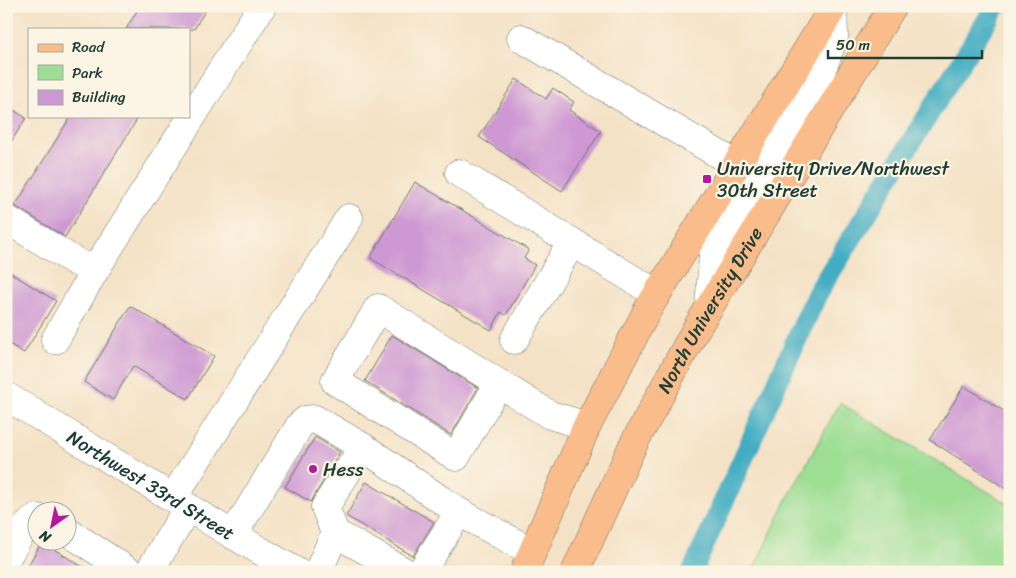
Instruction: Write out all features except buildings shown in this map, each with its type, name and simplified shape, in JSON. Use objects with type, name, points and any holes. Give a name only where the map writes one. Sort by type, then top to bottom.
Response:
[{"type":"main road","points":[[528,562],[587,426],[657,294],[834,6]]},
{"type":"main road","name":"North University Drive","points":[[575,572],[634,445],[709,308],[892,7]]},
{"type":"street","points":[[55,340],[95,270],[262,6]]},
{"type":"street","points":[[709,308],[714,255],[816,86],[834,37],[834,6]]},
{"type":"street","points":[[521,38],[736,165]]},
{"type":"street","points":[[459,173],[657,294]]},
{"type":"street","points":[[149,572],[181,503],[349,218]]},
{"type":"street","points":[[6,219],[76,262],[95,270]]},
{"type":"street","points":[[514,340],[572,242]]},
{"type":"street","points":[[499,383],[456,457],[334,381],[378,308],[499,383],[550,415],[587,426]]},
{"type":"street","name":"Northwest 33rd Street","points":[[6,396],[234,535],[283,568]]},
{"type":"street","points":[[234,535],[300,425],[306,420],[315,420],[363,447],[460,512],[528,562]]},
{"type":"street","points":[[363,447],[324,507],[335,533],[405,572]]},
{"type":"street","points":[[421,572],[460,512]]},
{"type":"street","points":[[6,559],[28,524]]},
{"type":"street","points":[[318,572],[335,533]]},
{"type":"street","points":[[78,538],[130,572]]},
{"type":"green space","points":[[840,403],[1010,505],[1010,572],[752,572],[787,499]]},
{"type":"waterway","points":[[692,572],[818,292],[996,6]]},
{"type":"place","name":"University Drive/Northwest 30th Street","points":[[707,179]]},
{"type":"place","name":"Hess","points":[[313,469]]}]
